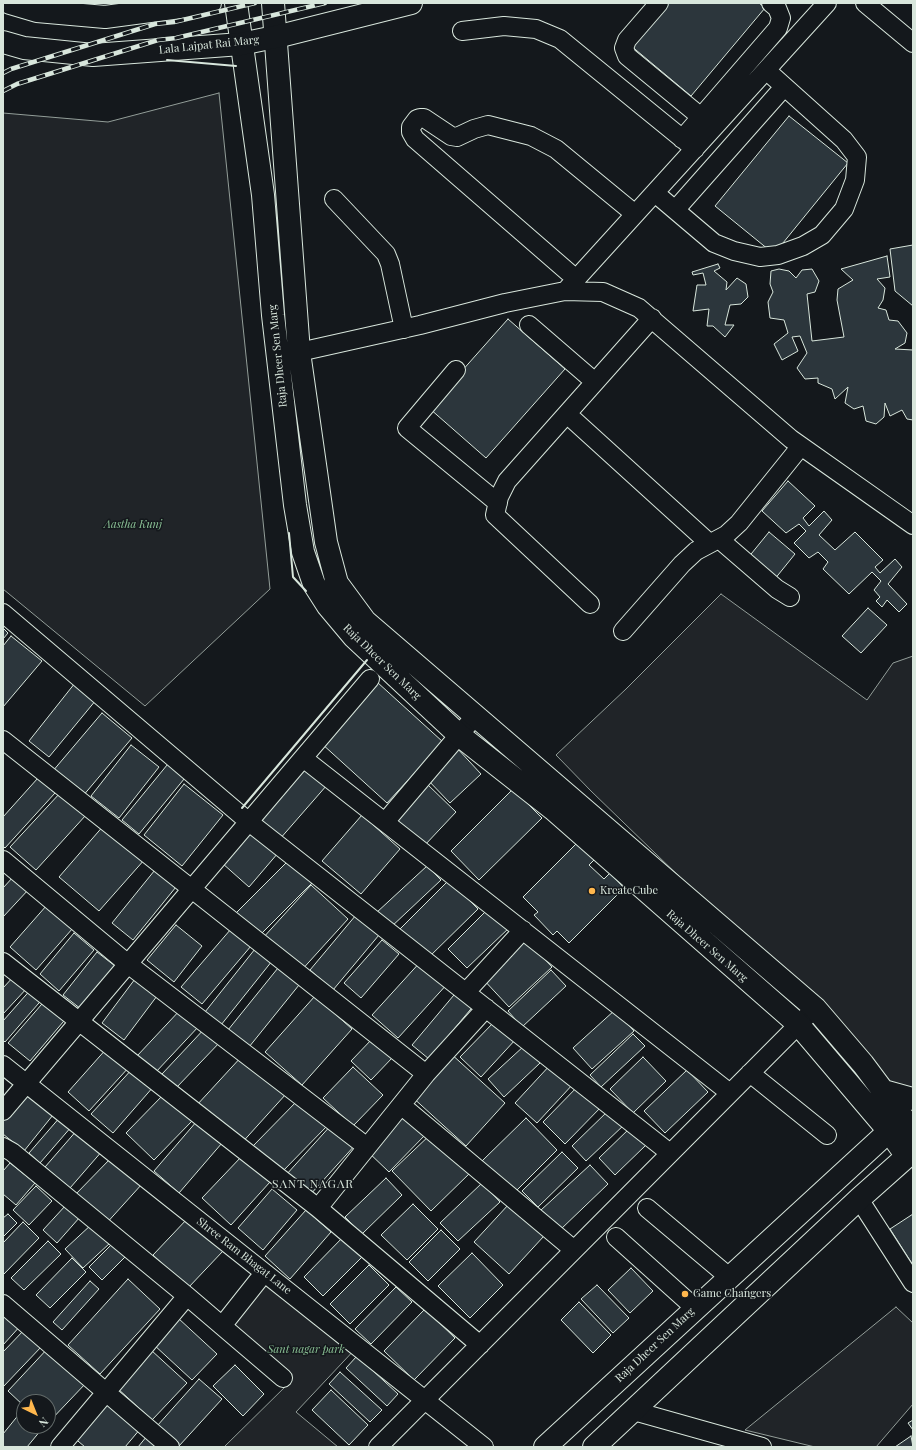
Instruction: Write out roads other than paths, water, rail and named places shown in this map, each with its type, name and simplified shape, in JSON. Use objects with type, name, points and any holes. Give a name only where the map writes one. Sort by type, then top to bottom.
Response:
[{"type":"street","points":[[10,3],[37,11],[105,17],[210,3]]},
{"type":"street","name":"Raja Dheer Sen Marg","points":[[236,3],[263,195],[278,357],[295,505],[303,552],[314,584],[328,606],[354,637],[459,735],[553,808],[798,1024],[865,1103],[905,1124]]},
{"type":"street","name":"Raja Dheer Sen Marg","points":[[273,3],[299,352],[326,542],[337,583],[365,620],[815,1008],[884,1091],[905,1124],[910,1153],[859,1198],[594,1447]]},
{"type":"street","name":"Lala Lajpat Rai Marg","points":[[3,42],[24,48],[93,55],[241,44],[276,37],[411,3]]},
{"type":"street","points":[[659,3],[627,40],[624,48],[626,56],[701,117]]},
{"type":"street","points":[[570,285],[655,193],[688,144],[701,117],[778,28],[781,18],[778,8],[771,3]]},
{"type":"street","points":[[688,144],[766,70],[827,3]]},
{"type":"street","points":[[865,3],[913,43]]},
{"type":"street","points":[[462,31],[504,26],[536,30],[560,39],[688,144]]},
{"type":"street","points":[[655,193],[714,243],[734,251],[760,257],[778,255],[803,246],[822,235],[844,209],[855,180],[857,157],[844,140],[766,70]]},
{"type":"street","points":[[676,210],[784,87]]},
{"type":"street","points":[[570,285],[415,139],[411,132],[411,127],[417,120],[424,118],[451,136],[457,137],[474,129],[488,126],[531,136],[556,149],[635,214]]},
{"type":"street","points":[[334,199],[386,254],[390,264],[404,329]]},
{"type":"street","points":[[278,357],[404,329],[570,285],[604,292],[640,308],[801,446],[913,525]]},
{"type":"street","points":[[590,604],[495,514],[499,497],[507,481],[652,318]]},
{"type":"street","points":[[529,325],[595,382]]},
{"type":"street","points":[[456,370],[407,428],[498,503]]},
{"type":"street","points":[[567,414],[714,541],[777,589],[790,597]]},
{"type":"street","points":[[623,631],[682,564],[714,541],[726,536],[739,523],[801,446]]},
{"type":"street","points":[[3,613],[249,822],[670,1153]]},
{"type":"street","points":[[3,1111],[370,679]]},
{"type":"street","points":[[385,822],[476,715]]},
{"type":"street","points":[[3,740],[426,1074]]},
{"type":"street","points":[[303,758],[730,1093]]},
{"type":"street","points":[[3,860],[128,964],[367,1147]]},
{"type":"street","points":[[466,992],[523,930]]},
{"type":"street","points":[[3,962],[318,1208],[480,1345]]},
{"type":"street","points":[[318,1208],[426,1074],[486,1008]]},
{"type":"street","points":[[378,1447],[815,1008]]},
{"type":"street","name":"Shree Ram Bhagat Lane","points":[[3,1065],[484,1447]]},
{"type":"street","points":[[750,1073],[827,1136]]},
{"type":"street","points":[[884,1091],[913,1099]]},
{"type":"street","points":[[865,1103],[870,1148]]},
{"type":"street","points":[[401,1105],[574,1250]]},
{"type":"street","name":"Raja Dheer Sen Marg","points":[[545,1447],[870,1148],[905,1124]]},
{"type":"street","points":[[3,1147],[12,1152],[188,1296],[283,1378]]},
{"type":"street","points":[[859,1198],[913,1283]]},
{"type":"street","points":[[647,1208],[729,1277]]},
{"type":"street","points":[[616,1238],[695,1308]]},
{"type":"street","points":[[222,1326],[264,1273]]},
{"type":"street","points":[[70,1444],[106,1392],[188,1296]]},
{"type":"street","points":[[3,1304],[170,1447]]},
{"type":"street","points":[[634,1411],[762,1447]]},
{"type":"railway","points":[[3,73],[11,69],[155,24],[174,22],[255,3]]},
{"type":"railway","points":[[3,91],[17,84],[158,40],[176,38],[325,3]]},
{"type":"place","name":"KreateCube","points":[[592,891]]},
{"type":"place","name":"Game Changers","points":[[685,1294]]},
{"type":"district","name":"SANT NAGAR","points":[[313,1184]]},
{"type":"park label","name":"Aastha Kunj","points":[[133,525]]},
{"type":"park label","name":"Sant nagar park","points":[[306,1350]]}]
